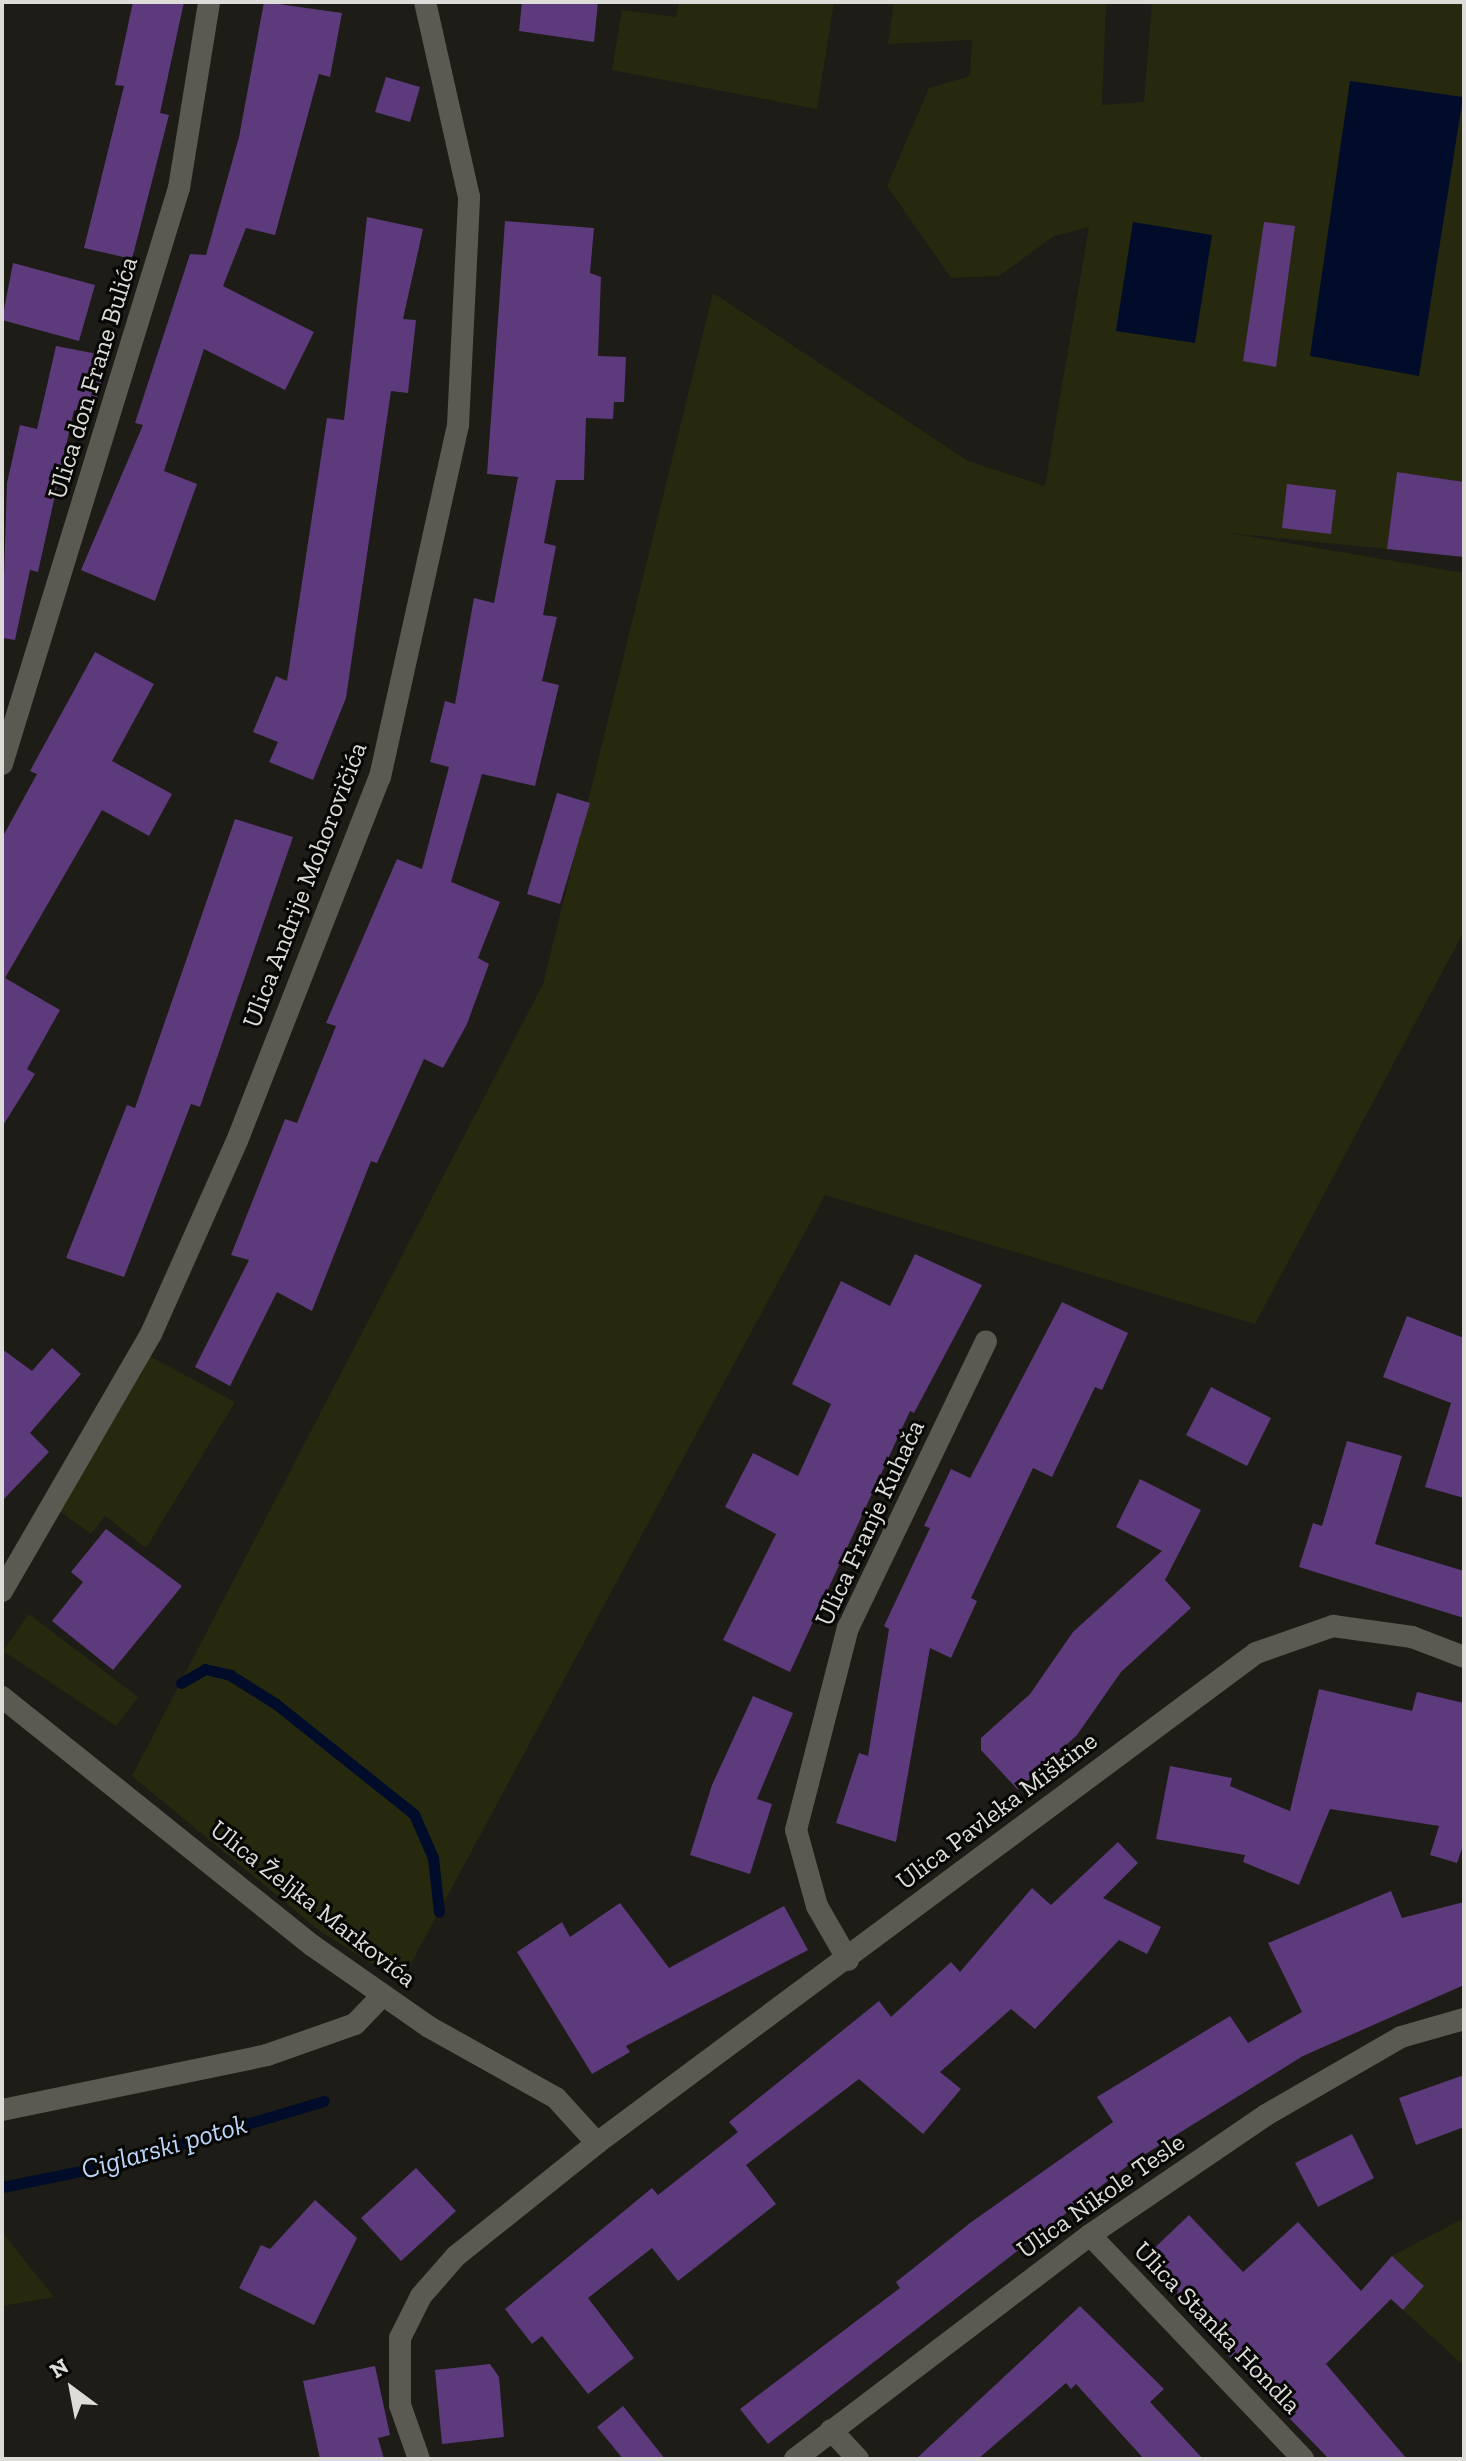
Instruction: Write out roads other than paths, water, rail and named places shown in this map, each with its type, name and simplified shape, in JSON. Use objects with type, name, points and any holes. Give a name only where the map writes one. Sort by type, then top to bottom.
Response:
[{"type":"street","name":"Ulica don Frane Bulića","points":[[2,764],[179,188],[209,2]]},
{"type":"street","name":"Ulica Andrije Mohorovičića","points":[[2,1591],[151,1334],[237,1141],[380,777],[458,425],[469,197],[425,2]]},
{"type":"street","name":"Ulica Franje Kuhača","points":[[848,1960],[817,1906],[796,1830],[848,1628],[986,1341]]},
{"type":"street","name":"Ulica Pavleka Miškine","points":[[419,2459],[400,2405],[400,2338],[421,2296],[456,2256],[597,2143],[848,1960],[1256,1653],[1333,1626],[1412,1637],[1464,1657]]},
{"type":"street","name":"Ulica Željka Markovića","points":[[2,1697],[383,1995],[556,2098],[597,2143]]},
{"type":"street","points":[[2,2110],[267,2055],[355,2024],[383,1995]]},
{"type":"street","name":"Ulica Nikole Tesle","points":[[795,2459],[1090,2235],[1279,2107],[1401,2037],[1464,2019]]},
{"type":"street","name":"Ulica Stanka Hondla","points":[[1090,2235],[1303,2459]]},
{"type":"street","points":[[831,2430],[858,2459]]},
{"type":"water","points":[[1350,81],[1463,97],[1419,376],[1310,356]]},
{"type":"water","points":[[1133,222],[1212,235],[1195,343],[1116,331]]},
{"type":"waterway","points":[[181,1683],[205,1669],[230,1675],[276,1704],[414,1814],[433,1858],[439,1912]]},
{"type":"waterway","name":"Ciglarski potok","points":[[2,2187],[110,2165],[324,2101]]}]
